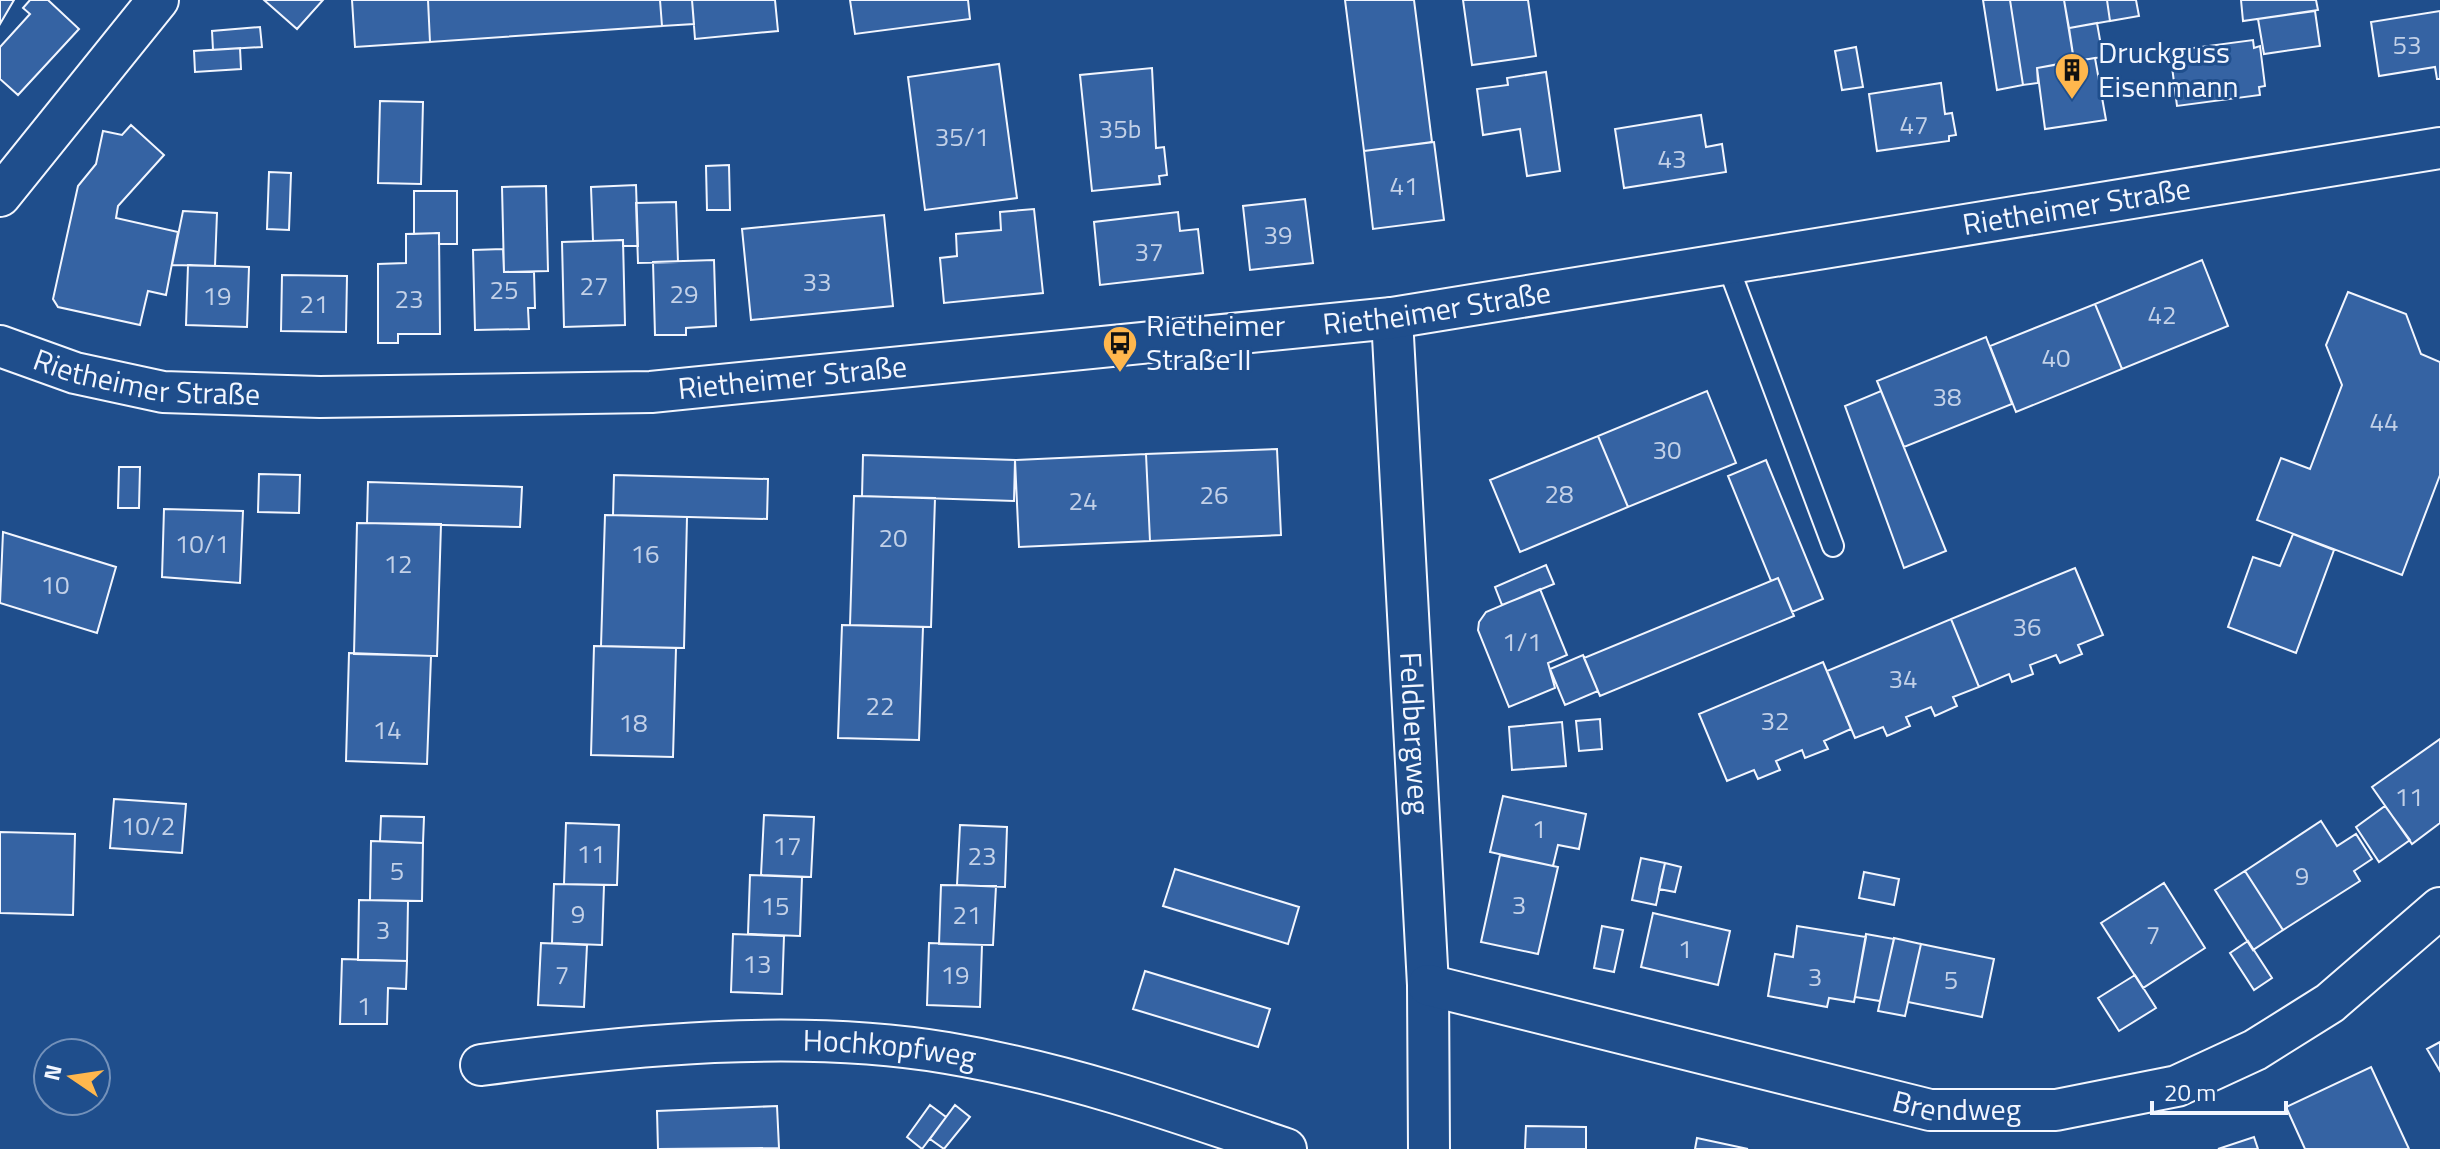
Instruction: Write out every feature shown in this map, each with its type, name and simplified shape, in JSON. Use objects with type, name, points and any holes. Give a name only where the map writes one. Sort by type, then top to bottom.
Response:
[{"type":"street","points":[[0,196],[158,0]]},
{"type":"street","name":"Rietheimer Straße","points":[[0,346],[75,373],[163,392],[320,397],[635,393],[1392,318],[1728,266],[2440,148]]},
{"type":"street","name":"Feldbergweg","points":[[1392,318],[1428,985],[1429,1149]]},
{"type":"street","name":"Brendweg","points":[[1428,985],[1930,1110],[2056,1110],[2177,1086],[2255,1050],[2330,1003],[2440,908]]},
{"type":"street","name":"Hochkopfweg","points":[[481,1065],[623,1046],[804,1041],[945,1053],[1098,1085],[1286,1149]]},
{"type":"lane","points":[[1728,266],[1833,546]]},
{"type":"building","points":[[0,0],[14,0],[0,24]]},
{"type":"building","points":[[30,0],[48,0],[79,29],[18,95],[0,79],[0,47],[30,14],[23,8]]},
{"type":"building","points":[[264,0],[323,0],[297,29]]},
{"type":"building","points":[[352,0],[428,0],[430,42],[355,47]]},
{"type":"building","points":[[428,0],[660,0],[662,26],[430,42]]},
{"type":"building","points":[[660,0],[692,0],[694,24],[662,26]]},
{"type":"building","points":[[692,0],[775,0],[778,31],[695,39]]},
{"type":"building","points":[[850,0],[968,0],[970,19],[855,34]]},
{"type":"building","points":[[1345,0],[1414,0],[1432,142],[1364,151]]},
{"type":"building","points":[[1463,0],[1528,0],[1536,56],[1472,65]]},
{"type":"building","points":[[1983,0],[2010,0],[2023,85],[1997,90]]},
{"type":"building","points":[[2010,0],[2064,0],[2074,61],[2037,68],[2038,83],[2023,85]]},
{"type":"building","points":[[2064,0],[2107,0],[2110,21],[2069,28]]},
{"type":"building","points":[[2107,0],[2136,0],[2139,16],[2110,21]]},
{"type":"building","points":[[2241,0],[2316,0],[2318,10],[2243,21]]},
{"type":"building","points":[[2315,11],[2320,46],[2264,54],[2258,19]]},
{"type":"building","points":[[2440,11],[2440,79],[2437,79],[2435,67],[2379,76],[2371,22]]},
{"type":"building","points":[[2097,23],[2103,57],[2074,61],[2069,28]]},
{"type":"building","points":[[260,27],[262,47],[213,50],[212,31]]},
{"type":"building","points":[[2253,40],[2254,48],[2260,46],[2265,86],[2259,87],[2260,95],[2177,106],[2170,51]]},
{"type":"building","points":[[1856,47],[1863,87],[1842,90],[1835,51]]},
{"type":"building","points":[[240,48],[241,69],[195,72],[194,51]]},
{"type":"building","name":"Druckguss Eisenmann","points":[[2095,58],[2106,120],[2045,129],[2037,68]]},
{"type":"building","points":[[999,64],[1017,198],[925,210],[908,77]]},
{"type":"building","points":[[1152,68],[1156,148],[1164,147],[1167,175],[1159,176],[1160,184],[1092,191],[1080,75]]},
{"type":"building","points":[[1546,72],[1560,171],[1527,176],[1520,129],[1483,135],[1477,89],[1508,85],[1507,78]]},
{"type":"building","points":[[1941,83],[1945,114],[1952,113],[1956,135],[1949,136],[1949,141],[1877,151],[1869,94]]},
{"type":"building","points":[[380,101],[423,102],[421,184],[378,183]]},
{"type":"building","points":[[1701,115],[1706,147],[1722,144],[1726,172],[1624,188],[1615,129]]},
{"type":"building","points":[[131,125],[164,155],[118,206],[116,218],[178,232],[166,295],[148,291],[140,325],[58,307],[53,299],[78,186],[96,164],[103,131],[122,135]]},
{"type":"building","points":[[1434,142],[1444,220],[1373,229],[1364,151]]},
{"type":"building","points":[[729,165],[730,210],[707,210],[706,166]]},
{"type":"building","points":[[269,172],[291,173],[289,230],[267,229]]},
{"type":"building","points":[[636,185],[638,246],[623,246],[623,240],[593,241],[591,187]]},
{"type":"building","points":[[546,186],[548,271],[504,272],[502,187]]},
{"type":"building","points":[[414,191],[457,191],[457,244],[439,244],[439,233],[414,234]]},
{"type":"building","points":[[1305,199],[1313,263],[1250,270],[1243,206]]},
{"type":"building","points":[[676,202],[678,262],[638,263],[636,203]]},
{"type":"building","points":[[1034,209],[1043,293],[944,303],[940,258],[957,256],[956,234],[1001,230],[1000,212]]},
{"type":"building","points":[[183,211],[217,213],[215,266],[172,265]]},
{"type":"building","points":[[1178,212],[1180,231],[1198,229],[1203,273],[1100,285],[1094,222]]},
{"type":"building","points":[[884,215],[893,306],[751,320],[742,229]]},
{"type":"building","points":[[439,233],[440,334],[398,334],[398,343],[378,343],[378,264],[406,263],[406,234]]},
{"type":"building","points":[[623,240],[625,325],[564,327],[562,242]]},
{"type":"building","points":[[503,249],[504,272],[534,272],[535,308],[528,308],[529,329],[475,330],[473,250]]},
{"type":"building","points":[[714,260],[716,326],[686,328],[686,335],[655,335],[653,262]]},
{"type":"building","points":[[2202,260],[2228,326],[2122,369],[2095,304]]},
{"type":"building","points":[[188,265],[249,267],[247,327],[186,325]]},
{"type":"building","points":[[282,275],[347,276],[346,332],[281,331]]},
{"type":"building","points":[[2348,292],[2406,314],[2421,354],[2440,362],[2440,475],[2402,575],[2257,520],[2281,458],[2310,469],[2342,385],[2326,345]]},
{"type":"building","points":[[2095,304],[2122,369],[2016,412],[1990,346]]},
{"type":"building","points":[[1986,337],[2012,404],[1904,447],[1877,381]]},
{"type":"building","points":[[1707,391],[1736,463],[1628,507],[1598,436]]},
{"type":"building","points":[[1881,391],[1946,551],[1904,568],[1845,406]]},
{"type":"building","points":[[1598,436],[1628,507],[1520,552],[1490,480]]},
{"type":"building","points":[[1277,449],[1281,535],[1150,541],[1146,454]]},
{"type":"building","points":[[1146,454],[1150,541],[1019,547],[1015,460]]},
{"type":"building","points":[[863,455],[1015,460],[1014,501],[862,496]]},
{"type":"building","points":[[1766,460],[1823,599],[1792,612],[1778,578],[1771,581],[1728,476]]},
{"type":"building","points":[[119,467],[140,467],[139,508],[118,508]]},
{"type":"building","points":[[259,474],[300,475],[299,513],[258,512]]},
{"type":"building","points":[[614,475],[768,479],[767,519],[613,515]]},
{"type":"building","points":[[368,482],[522,487],[520,527],[367,523]]},
{"type":"building","points":[[854,496],[935,498],[931,627],[850,625]]},
{"type":"building","points":[[164,509],[243,511],[240,583],[162,577]]},
{"type":"building","points":[[605,515],[687,517],[684,648],[601,646]]},
{"type":"building","points":[[357,523],[441,524],[437,656],[354,654]]},
{"type":"building","points":[[3,532],[116,567],[97,633],[0,603]]},
{"type":"building","points":[[2293,534],[2334,550],[2296,653],[2228,627],[2253,557],[2280,566]]},
{"type":"building","points":[[1546,565],[1554,584],[1502,605],[1495,587]]},
{"type":"building","points":[[2075,568],[2103,635],[2078,645],[2082,654],[2060,663],[2056,655],[2030,665],[2033,674],[2012,682],[2009,674],[1979,687],[1951,619]]},
{"type":"building","points":[[1778,578],[1794,616],[1600,696],[1584,658]]},
{"type":"building","points":[[1540,589],[1567,655],[1548,663],[1555,688],[1509,707],[1478,630],[1479,622],[1486,612]]},
{"type":"building","points":[[1951,619],[1979,687],[1953,697],[1957,706],[1935,716],[1931,707],[1906,717],[1910,726],[1887,736],[1883,727],[1855,738],[1827,671]]},
{"type":"building","points":[[842,625],[923,627],[919,740],[838,738]]},
{"type":"building","points":[[594,646],[676,648],[673,757],[591,755]]},
{"type":"building","points":[[349,653],[431,656],[427,764],[346,761]]},
{"type":"building","points":[[1583,655],[1598,691],[1565,705],[1550,669]]},
{"type":"building","points":[[1823,662],[1851,729],[1824,741],[1828,749],[1805,758],[1802,750],[1776,761],[1780,770],[1758,779],[1754,770],[1727,781],[1699,714]]},
{"type":"building","points":[[1600,719],[1602,749],[1579,751],[1576,721]]},
{"type":"building","points":[[1562,722],[1566,766],[1512,770],[1509,727]]},
{"type":"building","points":[[2440,739],[2440,823],[2412,844],[2372,787]]},
{"type":"building","points":[[1503,796],[1586,814],[1579,849],[1558,845],[1553,866],[1490,852]]},
{"type":"building","points":[[114,799],[186,804],[182,853],[110,848]]},
{"type":"building","points":[[2385,806],[2410,840],[2379,862],[2356,827]]},
{"type":"building","points":[[764,815],[814,817],[811,877],[761,875]]},
{"type":"building","points":[[381,816],[424,817],[423,843],[380,841]]},
{"type":"building","points":[[2321,821],[2337,846],[2356,834],[2372,859],[2354,871],[2360,881],[2283,930],[2245,871]]},
{"type":"building","points":[[566,823],[619,825],[617,885],[564,884]]},
{"type":"building","points":[[960,825],[1007,827],[1005,887],[957,885]]},
{"type":"building","points":[[0,832],[75,834],[73,915],[0,913]]},
{"type":"building","points":[[371,841],[423,843],[422,901],[370,900]]},
{"type":"building","points":[[1500,855],[1558,867],[1538,954],[1481,942]]},
{"type":"building","points":[[1641,858],[1665,863],[1656,905],[1632,900]]},
{"type":"building","points":[[1665,863],[1681,867],[1675,892],[1659,889]]},
{"type":"building","points":[[1175,869],[1299,907],[1288,944],[1163,906]]},
{"type":"building","points":[[2245,871],[2283,930],[2253,950],[2215,890]]},
{"type":"building","points":[[1864,872],[1899,879],[1894,905],[1859,898]]},
{"type":"building","points":[[750,875],[802,877],[800,936],[748,934]]},
{"type":"building","points":[[2164,883],[2205,948],[2143,988],[2101,923]]},
{"type":"building","points":[[554,884],[604,885],[602,945],[552,943]]},
{"type":"building","points":[[941,885],[996,886],[993,945],[939,944]]},
{"type":"building","points":[[359,900],[408,901],[407,961],[358,960]]},
{"type":"building","points":[[1653,913],[1730,931],[1718,985],[1641,967]]},
{"type":"building","points":[[1602,926],[1623,930],[1614,972],[1594,968]]},
{"type":"building","points":[[1797,926],[1866,937],[1854,1002],[1829,998],[1827,1007],[1768,996],[1775,954],[1793,957]]},
{"type":"building","points":[[733,934],[784,936],[782,994],[731,992]]},
{"type":"building","points":[[1866,934],[1894,939],[1880,1001],[1855,997]]},
{"type":"building","points":[[1894,938],[1921,944],[1905,1016],[1878,1011]]},
{"type":"building","points":[[2248,941],[2272,978],[2254,990],[2230,953]]},
{"type":"building","points":[[541,943],[587,945],[584,1007],[538,1005]]},
{"type":"building","points":[[929,943],[982,945],[980,1007],[927,1005]]},
{"type":"building","points":[[1921,944],[1994,959],[1982,1017],[1908,1002]]},
{"type":"building","points":[[342,959],[407,961],[406,989],[388,988],[387,1024],[340,1024]]},
{"type":"building","points":[[1145,971],[1270,1009],[1258,1047],[1133,1009]]},
{"type":"building","points":[[2135,975],[2156,1008],[2119,1031],[2098,998]]},
{"type":"building","points":[[2440,1042],[2440,1071],[2427,1049]]},
{"type":"building","points":[[2371,1067],[2409,1149],[2305,1149],[2286,1107]]},
{"type":"building","points":[[930,1105],[946,1117],[922,1149],[907,1137]]},
{"type":"building","points":[[955,1105],[970,1117],[944,1149],[930,1139]]},
{"type":"building","points":[[777,1106],[779,1148],[658,1149],[657,1111]]},
{"type":"building","points":[[1526,1126],[1586,1127],[1586,1149],[1525,1149]]},
{"type":"building","points":[[2254,1137],[2258,1149],[2218,1149]]},
{"type":"building","points":[[1697,1138],[1748,1149],[1695,1149]]},
{"type":"place","name":"Druckguss Eisenmann","points":[[2072,101]]},
{"type":"place","name":"Rietheimer Straße II","points":[[1120,374]]}]
